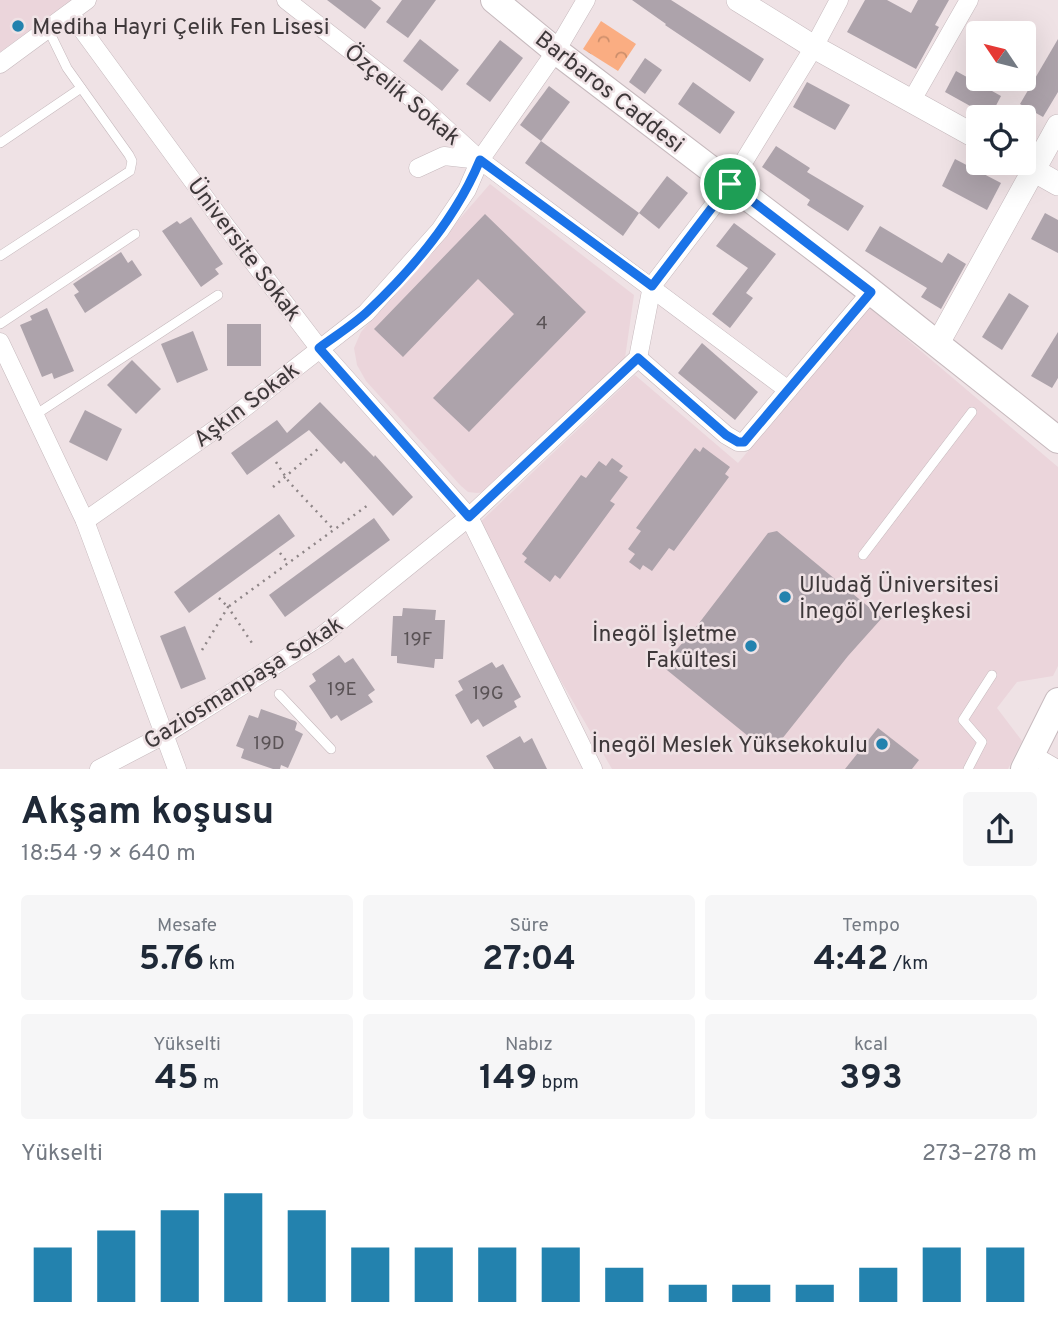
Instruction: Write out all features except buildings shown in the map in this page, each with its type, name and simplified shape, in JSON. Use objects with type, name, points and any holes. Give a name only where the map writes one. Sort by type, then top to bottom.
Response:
[{"type":"main road","name":"Barbaros Caddesi","points":[[494,0],[1058,440]]},
{"type":"main road","points":[[1028,761],[1058,701]]},
{"type":"street","points":[[0,64],[87,0]]},
{"type":"street","name":"Özçelik Sokak","points":[[286,0],[419,104],[480,160],[788,390]]},
{"type":"street","name":"Aşkın Sokak","points":[[85,521],[230,419],[366,313],[440,230],[467,190],[480,160],[556,51],[586,0]]},
{"type":"street","points":[[737,0],[814,47],[966,131]]},
{"type":"street","points":[[839,0],[814,47],[730,184],[652,286],[638,358],[726,435],[738,442],[744,442],[871,292]]},
{"type":"street","points":[[912,100],[968,0]]},
{"type":"street","name":"Üniversite Sokak","points":[[70,13],[319,348],[469,517],[593,769]]},
{"type":"street","points":[[1036,155],[1058,126]]},
{"type":"street","points":[[418,168],[444,156],[480,160]]},
{"type":"street","points":[[1036,171],[1058,184]]},
{"type":"street","points":[[937,345],[1023,175]]},
{"type":"street","points":[[0,341],[85,521],[177,769]]},
{"type":"street","name":"Gaziosmanpaşa Sokak","points":[[99,769],[164,735],[323,635],[469,517],[638,358]]},
{"type":"street","points":[[1028,761],[1057,769]]},
{"type":"lane","points":[[0,256],[130,172],[132,165],[131,158],[62,60],[48,29]]},
{"type":"lane","points":[[0,144],[81,88]]},
{"type":"lane","points":[[0,324],[135,234]]},
{"type":"lane","points":[[35,415],[218,295]]},
{"type":"lane","points":[[863,555],[972,412]]},
{"type":"lane","points":[[968,769],[982,742],[963,720],[992,675]]},
{"type":"lane","points":[[279,694],[331,749]]},
{"type":"path","points":[[273,487],[318,449]]},
{"type":"path","points":[[276,462],[286,477],[334,530]]},
{"type":"path","points":[[202,650],[228,607],[368,505]]},
{"type":"path","points":[[280,553],[288,563]]},
{"type":"path","points":[[219,598],[252,643]]},
{"type":"shaded area","name":"Mediha Hayri Çelik Fen Lisesi","points":[[0,0],[73,0],[0,52]]},
{"type":"shaded area","points":[[490,184],[634,295],[625,358],[486,492],[477,493],[468,492],[460,485],[366,381],[357,365],[354,348],[361,332]]},
{"type":"shaded area","name":"Uludağ Üniversitesi İnegöl Yerleşkesi","points":[[869,307],[1058,467],[1058,666],[1053,676],[1017,682],[997,708],[1022,741],[1008,769],[612,769],[473,529],[635,375],[738,463]]},
{"type":"green space","points":[[601,21],[636,44],[618,71],[583,49]]},
{"type":"place","name":"Mediha Hayri Çelik Fen Lisesi","points":[[18,26]]},
{"type":"place","name":"Uludağ Üniversitesi İnegöl Yerleşkesi","points":[[785,597]]},
{"type":"place","name":"İnegöl İşletme Fakültesi","points":[[751,646]]},
{"type":"place","name":"İnegöl Meslek Yüksekokulu","points":[[882,744]]},
{"type":"route","points":[[480,160],[652,286],[730,184],[871,292],[744,442],[738,442],[726,435],[638,358],[469,517],[319,348],[366,313],[401,276],[440,230],[467,190],[480,160]]}]
